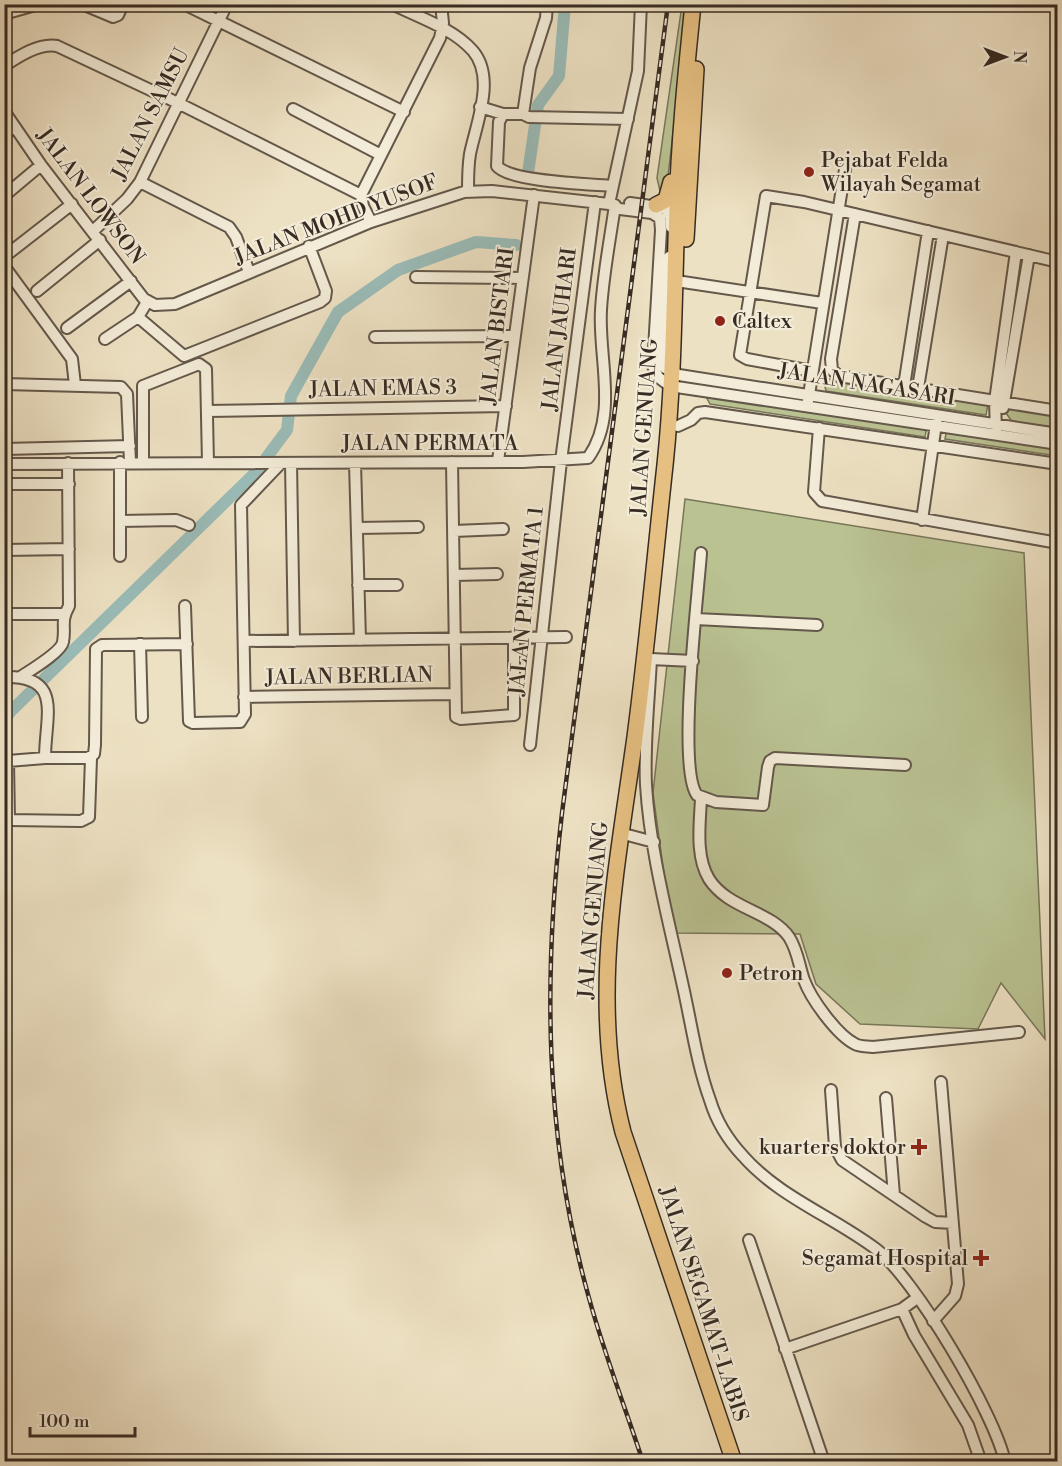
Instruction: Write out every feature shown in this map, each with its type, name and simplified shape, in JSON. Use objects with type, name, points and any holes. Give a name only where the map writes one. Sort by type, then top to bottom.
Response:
[{"type":"highway","name":"JALAN GENUANG","points":[[623,833],[651,660],[678,426],[671,380],[681,125],[693,4]]},
{"type":"highway","name":"JALAN GENUANG","points":[[634,1160],[623,1132],[613,1092],[606,1009],[608,946],[644,665],[671,380],[683,282],[702,4]]},
{"type":"highway","points":[[656,205],[668,197],[681,125]]},
{"type":"highway","name":"JALAN SEGAMAT-LABIS","points":[[634,1160],[734,1461]]},
{"type":"street","points":[[4,14],[39,4]]},
{"type":"street","points":[[82,4],[113,17],[118,15],[123,4]]},
{"type":"street","points":[[184,4],[404,112]]},
{"type":"street","name":"JALAN SAMSU","points":[[37,291],[97,236],[140,182],[227,4]]},
{"type":"street","points":[[392,4],[442,29],[469,47],[478,60],[483,78],[480,108],[470,155],[468,191]]},
{"type":"street","points":[[371,222],[363,206],[361,195],[404,112],[442,29],[441,4]]},
{"type":"street","points":[[526,115],[530,68],[546,18],[547,4]]},
{"type":"street","points":[[612,204],[613,186],[638,71],[641,4]]},
{"type":"street","points":[[4,66],[31,51],[57,46],[178,103],[361,195]]},
{"type":"street","points":[[480,108],[503,114],[628,119]]},
{"type":"street","points":[[293,109],[381,156]]},
{"type":"street","name":"JALAN LOWSON","points":[[4,111],[41,165],[147,302]]},
{"type":"street","points":[[503,114],[499,122],[497,166],[501,171],[536,179],[613,186]]},
{"type":"street","points":[[4,134],[15,127]]},
{"type":"street","points":[[808,400],[846,163]]},
{"type":"street","points":[[4,196],[41,165]]},
{"type":"street","points":[[140,182],[229,227],[236,237],[249,272]]},
{"type":"street","name":"JALAN MOHD YUSOF","points":[[147,302],[160,306],[175,304],[371,222],[468,191],[534,195],[612,204]]},
{"type":"street","name":"JALAN BISTARI","points":[[498,461],[534,195]]},
{"type":"street","points":[[812,371],[741,357],[740,351],[766,196],[855,214],[1058,262]]},
{"type":"street","name":"JALAN JAUHARI","points":[[561,461],[595,202]]},
{"type":"street","points":[[612,204],[620,202],[656,205],[668,211],[671,219],[662,358],[662,365],[671,380]]},
{"type":"street","points":[[9,253],[72,204]]},
{"type":"street","points":[[612,204],[620,209],[652,213],[660,218],[653,366],[671,380]]},
{"type":"street","name":"JALAN PERMATA","points":[[208,463],[561,461],[588,458],[596,444],[606,396],[601,313],[612,204]]},
{"type":"street","points":[[855,214],[831,359],[832,370],[839,376],[1058,411]]},
{"type":"street","points":[[904,386],[928,231]]},
{"type":"street","points":[[918,388],[943,235]]},
{"type":"street","points":[[138,317],[184,356],[320,302],[325,298],[326,291],[309,246]]},
{"type":"street","points":[[997,430],[1016,252]]},
{"type":"street","points":[[1000,402],[1029,255]]},
{"type":"street","points":[[4,266],[72,359],[75,385]]},
{"type":"street","points":[[416,277],[522,278]]},
{"type":"street","points":[[67,328],[131,281]]},
{"type":"street","points":[[683,282],[823,300],[841,300]]},
{"type":"street","points":[[105,339],[138,317],[147,302]]},
{"type":"street","points":[[375,337],[515,336]]},
{"type":"street","points":[[4,464],[208,463],[206,369],[199,364],[143,386],[144,462]]},
{"type":"street","name":"JALAN NAGASARI","points":[[671,380],[937,419],[1058,444]]},
{"type":"street","points":[[4,384],[116,385],[127,392],[129,446],[125,462],[120,521],[120,556]]},
{"type":"street","name":"JALAN EMAS 3","points":[[207,411],[506,406]]},
{"type":"street","points":[[678,426],[691,420],[698,413],[705,412],[1058,464]]},
{"type":"street","points":[[922,520],[937,419]]},
{"type":"street","points":[[819,428],[814,492],[819,499],[827,503],[1058,543]]},
{"type":"street","name":"JALAN NAGASARI","points":[[997,430],[1058,434]]},
{"type":"street","points":[[4,449],[129,446]]},
{"type":"street","name":"JALAN PERMATA 1","points":[[530,745],[561,461]]},
{"type":"street","points":[[452,462],[454,694],[455,715],[458,718],[514,715],[514,637]]},
{"type":"street","points":[[28,678],[62,646],[63,614],[69,606],[68,463]]},
{"type":"street","points":[[185,606],[190,723],[240,722],[245,714],[241,505],[281,463]]},
{"type":"street","points":[[281,463],[294,641]]},
{"type":"street","points":[[355,463],[360,640]]},
{"type":"street","points":[[4,484],[69,483]]},
{"type":"street","points":[[120,521],[176,520],[189,525]]},
{"type":"street","points":[[357,528],[417,527]]},
{"type":"street","points":[[454,531],[503,529]]},
{"type":"street","points":[[4,550],[69,549]]},
{"type":"street","points":[[701,554],[688,768],[692,787],[701,798],[763,805],[768,767],[770,761],[775,758],[905,765]]},
{"type":"street","points":[[454,575],[496,574]]},
{"type":"street","points":[[358,585],[397,585]]},
{"type":"street","points":[[4,614],[63,614]]},
{"type":"street","points":[[696,619],[817,625]]},
{"type":"street","points":[[244,641],[566,637]]},
{"type":"street","points":[[141,644],[142,717]]},
{"type":"street","points":[[91,758],[8,761],[9,820],[81,821],[89,817],[91,758],[96,731],[94,652],[102,645],[187,644]]},
{"type":"street","points":[[693,661],[651,660],[646,783],[654,842],[702,1072],[710,1100],[725,1131],[743,1156],[773,1184],[862,1239],[888,1258],[933,1321],[985,1410],[1005,1461]]},
{"type":"street","points":[[4,677],[28,678],[44,688],[47,702],[45,758]]},
{"type":"street","name":"JALAN BERLIAN","points":[[244,697],[454,694]]},
{"type":"street","points":[[701,798],[699,836],[708,877],[719,891],[739,905],[784,930],[793,944],[809,993],[853,1044],[873,1047],[1019,1032]]},
{"type":"street","points":[[623,833],[654,842]]},
{"type":"street","points":[[933,1321],[955,1296],[958,1284],[941,1082]]},
{"type":"street","points":[[831,1090],[838,1155],[846,1164],[935,1222],[953,1223]]},
{"type":"street","points":[[886,1098],[894,1195]]},
{"type":"street","points":[[749,1240],[784,1349],[824,1461]]},
{"type":"street","points":[[784,1349],[902,1309],[917,1298]]},
{"type":"street","points":[[902,1309],[914,1335],[963,1415],[981,1461]]},
{"type":"green space","points":[[682,5],[688,5],[666,193],[660,191],[657,178]]},
{"type":"green space","points":[[829,379],[988,404],[986,415],[826,391],[824,382]]},
{"type":"green space","points":[[705,395],[927,425],[925,437],[710,404]]},
{"type":"green space","points":[[1012,407],[1057,415],[1057,430],[1013,423],[1006,413]]},
{"type":"green space","points":[[947,428],[1057,446],[1057,456],[945,439]]},
{"type":"green space","points":[[685,499],[1024,553],[1045,1039],[1001,983],[978,1029],[860,1024],[816,984],[800,934],[672,933],[653,793]]},
{"type":"waterway","points":[[528,173],[538,105],[559,76],[565,4]]},
{"type":"waterway","points":[[4,722],[10,712],[255,473],[287,430],[291,396],[338,312],[398,270],[476,242],[516,245]]},
{"type":"railway","points":[[643,1462],[595,1319],[574,1238],[563,1178],[556,1117],[550,996],[552,935],[562,813],[668,4]]},
{"type":"place","name":"Pejabat Felda Wilayah Segamat","points":[[809,172]]},
{"type":"place","name":"Caltex","points":[[720,321]]},
{"type":"place","name":"Petron","points":[[727,973]]},
{"type":"place","name":"kuarters doktor","points":[[919,1147]]},
{"type":"place","name":"Segamat Hospital","points":[[981,1258]]}]
